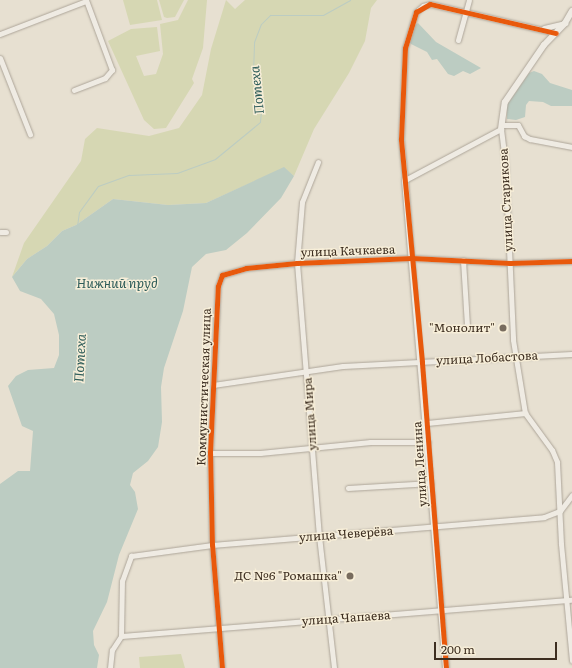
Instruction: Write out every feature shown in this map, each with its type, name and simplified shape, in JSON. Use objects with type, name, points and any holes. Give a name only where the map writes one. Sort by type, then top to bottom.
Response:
[{"type":"street","points":[[0,34],[86,0],[112,70],[105,78],[74,90]]},
{"type":"street","points":[[458,40],[469,0]]},
{"type":"street","points":[[556,33],[543,28],[466,13],[431,2],[416,12],[405,48],[401,139],[405,180],[501,127],[518,125],[524,136],[530,139],[572,147]]},
{"type":"street","name":"улица Старикова","points":[[572,11],[565,23],[544,44],[505,102],[501,127],[510,263],[510,316],[525,413],[552,450],[557,462],[566,601],[572,660]]},
{"type":"street","points":[[543,28],[565,23]]},
{"type":"street","points":[[0,58],[30,134]]},
{"type":"street","name":"улица Мира","points":[[318,162],[302,202],[297,262],[319,536],[334,668]]},
{"type":"street","name":"улица Ленина","points":[[405,180],[422,362],[440,611],[446,668]]},
{"type":"street","points":[[0,232],[6,232]]},
{"type":"street","name":"улица Качкаева","points":[[222,275],[246,268],[297,262],[412,258],[510,263],[572,261]]},
{"type":"street","points":[[463,260],[467,325]]},
{"type":"street","name":"Коммунистическая улица","points":[[222,275],[218,286],[210,453],[212,545],[222,668]]},
{"type":"street","name":"улица Лобастова","points":[[213,385],[352,365],[572,354]]},
{"type":"street","points":[[427,423],[525,413]]},
{"type":"street","points":[[210,453],[312,449],[370,442],[428,442]]},
{"type":"street","points":[[348,488],[431,483]]},
{"type":"street","points":[[560,511],[572,495]]},
{"type":"street","name":"улица Чеверёва","points":[[121,636],[122,581],[131,556],[212,545],[435,528],[544,517],[560,511]]},
{"type":"street","name":"улица Чапаева","points":[[121,636],[218,629],[329,618],[440,611],[572,600]]},
{"type":"street","points":[[110,668],[112,650],[121,636]]},
{"type":"green space","points":[[123,0],[157,0],[162,20],[130,25]]},
{"type":"green space","points":[[159,0],[184,0],[175,17],[167,18],[164,17]]},
{"type":"green space","points":[[188,0],[207,0],[203,48],[192,79],[194,83],[166,128],[154,129],[144,120],[108,41],[131,29],[157,27],[160,51],[136,56],[144,76],[156,74],[163,54],[160,24],[178,20]]},
{"type":"green space","points":[[226,0],[235,9],[245,0],[377,0],[371,8],[365,41],[349,73],[314,129],[294,176],[284,168],[206,203],[168,205],[113,199],[76,225],[62,231],[47,246],[27,259],[12,277],[24,243],[81,161],[85,139],[97,128],[149,136],[179,128],[202,95],[211,49]]},
{"type":"green space","points":[[181,654],[185,668],[140,668],[139,657]]},
{"type":"water","points":[[418,23],[436,42],[481,68],[470,74],[463,71],[454,76],[448,74],[437,59],[432,60],[427,52],[411,44],[409,40],[414,26]]},
{"type":"water","points":[[534,71],[542,74],[550,83],[572,90],[572,106],[551,106],[543,102],[529,101],[526,105],[525,117],[516,120],[507,119],[507,105],[529,73]]},
{"type":"water","name":"Нижний пруд","points":[[284,167],[294,176],[281,198],[247,233],[226,250],[206,254],[192,267],[183,311],[164,368],[161,387],[162,422],[158,447],[148,461],[133,473],[130,485],[135,492],[138,509],[119,555],[107,602],[93,631],[94,645],[99,655],[97,668],[0,668],[0,484],[18,471],[30,471],[33,431],[22,426],[8,386],[16,376],[28,370],[54,368],[59,355],[59,335],[54,314],[41,299],[20,291],[12,277],[27,259],[47,246],[62,231],[76,225],[113,199],[168,205],[206,203]]},
{"type":"waterway","name":"Потеха","points":[[77,226],[79,212],[98,186],[129,175],[177,173],[215,159],[260,122],[261,110],[253,73],[254,42],[261,24],[270,15],[323,15],[350,0]]},
{"type":"cycle path","points":[[446,668],[422,362],[401,139],[405,48],[416,12],[430,4],[556,33]]},
{"type":"cycle path","points":[[222,668],[212,545],[210,453],[218,286],[222,275],[246,268],[297,263],[412,258],[510,263],[572,261]]},
{"type":"place","name":"\"Монолит\"","points":[[503,328]]},
{"type":"place","name":"ДС №6 \"Ромашка\"","points":[[350,576]]}]
